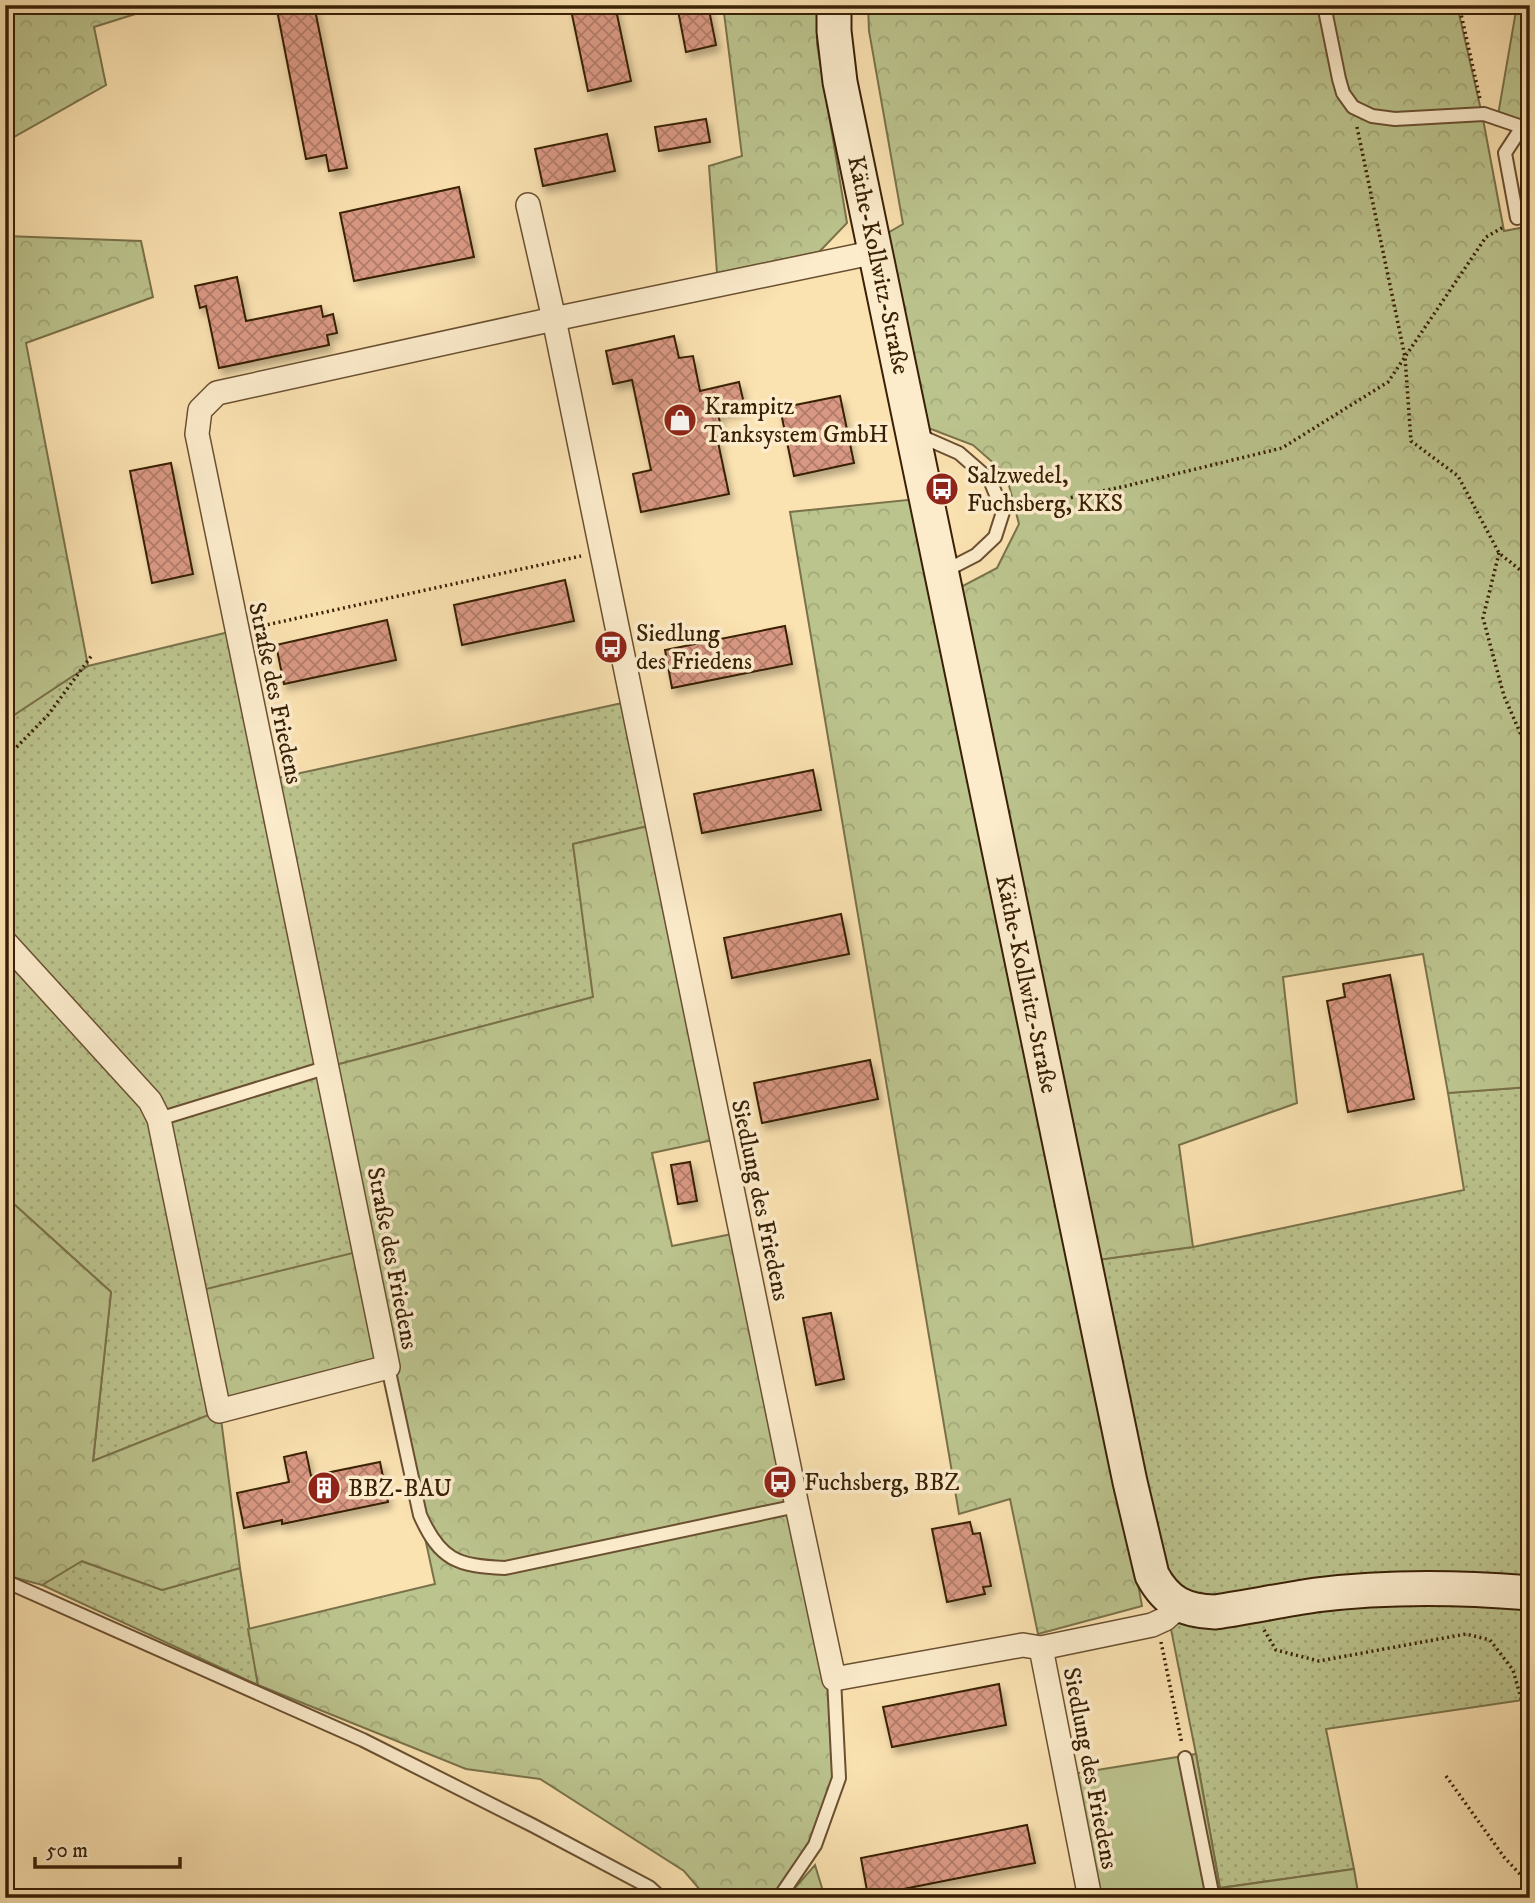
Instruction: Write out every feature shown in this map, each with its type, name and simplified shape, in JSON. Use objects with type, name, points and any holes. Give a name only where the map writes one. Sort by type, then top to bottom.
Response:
[{"type":"main road","name":"Käthe-Kollwitz-Straße","points":[[834,5],[840,82],[1129,1482],[1152,1575],[1167,1613]]},
{"type":"main road","points":[[1167,1613],[1187,1609],[1207,1612],[1316,1595],[1412,1588],[1475,1588],[1530,1593]]},
{"type":"street","name":"Siedlung des Friedens","points":[[528,205],[554,319],[834,1679],[1023,1645],[1041,1648],[1167,1613]]},
{"type":"street","points":[[554,319],[876,252]]},
{"type":"street","name":"Straße des Friedens","points":[[5,942],[150,1101],[159,1119],[219,1411],[388,1367],[197,434],[200,410],[216,393],[554,319]]},
{"type":"street","name":"Siedlung des Friedens","points":[[1041,1648],[1090,1898]]},
{"type":"lane","points":[[1324,5],[1339,79],[1343,93],[1353,107],[1372,116],[1395,119],[1484,114],[1526,125],[1505,153],[1517,218]]},
{"type":"lane","points":[[914,433],[959,453],[990,480],[1003,512],[995,537],[976,555],[943,572]]},
{"type":"lane","points":[[159,1119],[328,1067]]},
{"type":"lane","points":[[388,1367],[420,1515],[429,1535],[439,1548],[453,1559],[477,1567],[505,1568],[797,1506]]},
{"type":"lane","points":[[5,1581],[363,1740],[649,1887],[661,1898]]},
{"type":"lane","points":[[779,1898],[815,1844],[839,1778],[834,1679]]},
{"type":"lane","points":[[1185,1758],[1213,1898]]},
{"type":"path","points":[[1459,5],[1484,114]]},
{"type":"path","points":[[1353,107],[1405,357],[1411,441],[1458,476],[1499,552],[1530,578]]},
{"type":"path","points":[[1003,512],[1282,449],[1388,382],[1486,237],[1517,218]]},
{"type":"path","points":[[237,631],[600,552]]},
{"type":"path","points":[[1499,552],[1483,618],[1504,696],[1530,755]]},
{"type":"path","points":[[5,759],[48,715],[92,655]]},
{"type":"path","points":[[1257,1605],[1261,1625],[1276,1650],[1319,1661],[1466,1634],[1490,1640],[1514,1670],[1530,1730]]},
{"type":"path","points":[[1167,1613],[1185,1758]]},
{"type":"path","points":[[1446,1776],[1504,1857],[1530,1885]]},
{"type":"green space","points":[[5,5],[164,5],[94,27],[106,85],[5,142]]},
{"type":"green space","points":[[723,5],[818,5],[817,44],[847,223],[819,252],[717,273],[709,166],[742,156]]},
{"type":"green space","points":[[868,5],[1457,5],[1483,119],[1504,231],[1530,226],[1530,703],[1525,705],[1530,737],[1530,1087],[1448,1093],[1423,954],[1283,977],[1297,1103],[1179,1145],[1193,1247],[1097,1260],[957,589],[997,568],[1019,524],[1006,474],[973,445],[923,426],[886,234],[903,224],[869,31]]},
{"type":"green space","points":[[1517,5],[1530,5],[1530,114],[1519,122],[1498,115]]},
{"type":"green space","points":[[5,236],[141,241],[153,297],[26,343],[88,666],[5,721]]},
{"type":"green space","points":[[917,499],[1117,1468],[1142,1606],[1038,1634],[1010,1499],[959,1514],[790,512]]},
{"type":"green space","points":[[229,632],[259,782],[627,702],[652,825],[573,844],[594,997],[328,1067],[365,1250],[219,1411],[93,1461],[111,1292],[5,1196],[5,721],[88,666]]},
{"type":"green space","points":[[652,825],[713,1140],[652,1153],[672,1246],[732,1234],[828,1681],[833,1780],[809,1847],[777,1898],[707,1898],[684,1871],[540,1779],[466,1769],[258,1685],[248,1629],[435,1584],[388,1367],[220,1411],[240,1568],[162,1590],[82,1561],[42,1585],[5,1575],[5,1196],[111,1292],[93,1461],[219,1411],[194,1292],[365,1250],[328,1067],[593,997],[573,844]]},
{"type":"green space","points":[[1530,1087],[1530,1699],[1326,1729],[1354,1869],[1220,1888],[1196,1754],[1097,1260],[1193,1247],[1464,1190],[1448,1093]]},
{"type":"green space","points":[[81,1561],[162,1590],[240,1568],[258,1685],[42,1585]]},
{"type":"green space","points":[[1196,1754],[1220,1888],[1354,1869],[1359,1898],[1090,1898],[1066,1775]]},
{"type":"green space","points":[[815,1865],[825,1898],[786,1898]]},
{"type":"building","points":[[276,5],[314,5],[347,168],[329,171],[326,155],[306,159]]},
{"type":"building","points":[[570,5],[615,5],[631,81],[588,91]]},
{"type":"building","points":[[677,5],[708,5],[716,45],[686,52]]},
{"type":"building","points":[[706,119],[710,142],[659,151],[655,127]]},
{"type":"building","points":[[607,134],[615,171],[543,186],[535,149]]},
{"type":"building","points":[[459,187],[474,257],[354,281],[340,213]]},
{"type":"building","points":[[237,277],[246,321],[321,306],[323,317],[333,314],[337,333],[327,335],[329,345],[219,368],[206,306],[200,308],[195,286]]},
{"type":"building","name":"Krampitz Tanksystem GmbH","points":[[674,336],[679,358],[693,356],[700,391],[739,382],[745,408],[718,414],[721,427],[715,428],[729,494],[641,512],[633,474],[651,470],[632,380],[613,384],[606,351]]},
{"type":"building","points":[[840,396],[854,463],[794,476],[780,408]]},
{"type":"building","points":[[171,463],[193,574],[152,583],[130,471]]},
{"type":"building","points":[[565,580],[574,621],[462,645],[454,605]]},
{"type":"building","points":[[387,620],[396,660],[284,684],[276,645]]},
{"type":"building","points":[[785,626],[792,664],[672,688],[665,650]]},
{"type":"building","points":[[813,770],[821,810],[702,833],[694,794]]},
{"type":"building","points":[[841,914],[849,954],[732,978],[724,938]]},
{"type":"building","points":[[1390,975],[1414,1099],[1348,1112],[1327,1001],[1345,997],[1343,984]]},
{"type":"building","points":[[870,1060],[878,1099],[762,1123],[754,1083]]},
{"type":"building","points":[[690,1162],[697,1201],[678,1204],[671,1165]]},
{"type":"building","points":[[831,1313],[844,1379],[816,1385],[803,1318]]},
{"type":"building","name":"BBZ-BAU","points":[[306,1452],[311,1476],[380,1462],[388,1502],[282,1524],[282,1520],[244,1528],[237,1493],[289,1482],[284,1457]]},
{"type":"building","points":[[970,1522],[973,1534],[980,1533],[991,1586],[983,1587],[985,1594],[947,1602],[932,1529]]},
{"type":"building","points":[[999,1684],[1006,1725],[892,1747],[883,1707]]},
{"type":"building","points":[[1027,1825],[1035,1863],[868,1896],[861,1858]]},
{"type":"place","name":"Krampitz Tanksystem GmbH","points":[[680,420]]},
{"type":"place","name":"Salzwedel, Fuchsberg, KKS","points":[[942,489]]},
{"type":"place","name":"Siedlung des Friedens","points":[[611,647]]},
{"type":"place","name":"Fuchsberg, BBZ","points":[[780,1482]]},
{"type":"place","name":"BBZ-BAU","points":[[324,1488]]}]
